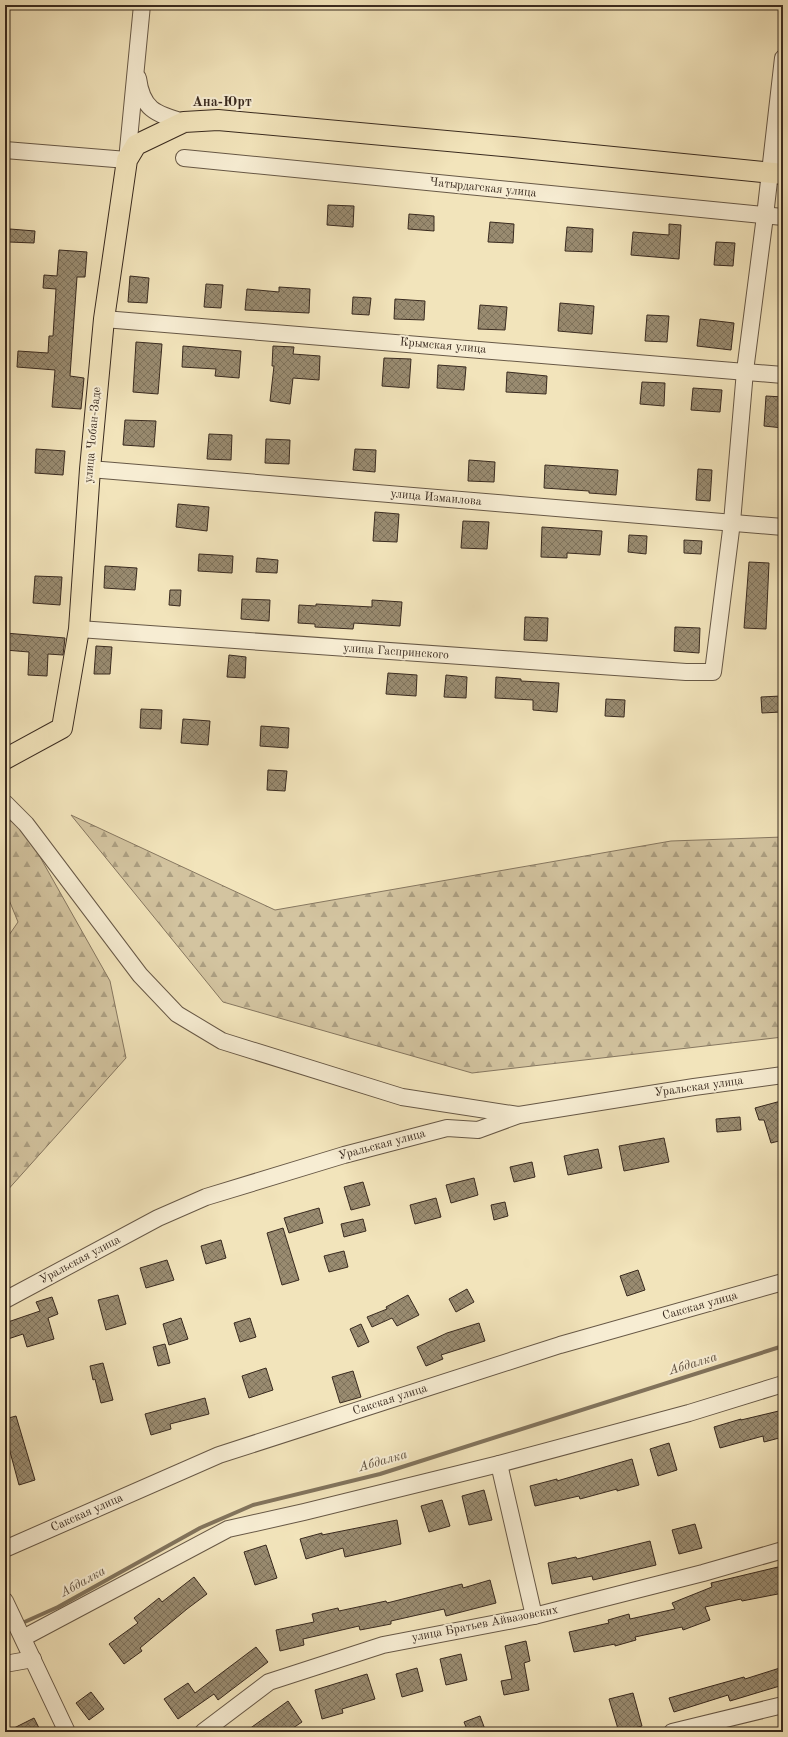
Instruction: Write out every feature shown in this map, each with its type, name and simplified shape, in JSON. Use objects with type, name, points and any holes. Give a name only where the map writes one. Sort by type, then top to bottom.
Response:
[{"type":"main road","points":[[131,153],[184,122],[218,120],[513,147],[777,174]]},
{"type":"main road","name":"улица Чобан-Заде","points":[[5,759],[62,728],[79,629],[90,470],[104,318],[131,153]]},
{"type":"street","points":[[5,150],[131,153],[136,66],[142,5]]},
{"type":"street","points":[[732,522],[745,371],[766,216],[777,174],[783,58]]},
{"type":"street","points":[[136,66],[139,88],[147,104],[153,111],[162,116],[184,122]]},
{"type":"street","name":"Чатырдагская улица","points":[[184,158],[783,217]]},
{"type":"street","name":"Крымская улица","points":[[104,318],[783,375]]},
{"type":"street","name":"улица Измаилова","points":[[90,470],[783,527]]},
{"type":"street","name":"улица Гаспринского","points":[[79,629],[686,672],[713,672],[732,522]]},
{"type":"street","points":[[5,803],[26,824],[140,975],[177,1014],[222,1041],[402,1097],[519,1115]]},
{"type":"street","name":"Уральская улица","points":[[5,1300],[158,1218],[206,1197],[344,1155],[447,1128],[478,1130],[519,1115],[694,1087],[783,1075]]},
{"type":"street","name":"Сакская улица","points":[[6,1548],[220,1455],[560,1345],[783,1282]]},
{"type":"street","points":[[19,1630],[228,1529],[499,1464],[689,1413],[783,1384]]},
{"type":"street","points":[[499,1464],[534,1616]]},
{"type":"street","name":"улица Братьев Айвазовских","points":[[203,1732],[269,1682],[383,1644],[534,1616],[703,1573],[783,1550]]},
{"type":"street","points":[[5,1601],[67,1732]]},
{"type":"street","points":[[5,1664],[33,1660]]},
{"type":"street","points":[[672,1732],[783,1705]]},
{"type":"green space","points":[[71,815],[275,910],[671,841],[783,837],[783,1037],[472,1073],[223,1002]]},
{"type":"green space","points":[[5,819],[22,825],[110,981],[126,1058],[5,1193],[5,941],[18,922],[5,890]]},
{"type":"building","points":[[328,205],[354,206],[353,227],[327,225]]},
{"type":"building","points":[[409,214],[434,216],[434,231],[408,229]]},
{"type":"building","points":[[490,222],[514,224],[513,243],[488,242]]},
{"type":"building","points":[[669,224],[681,225],[679,259],[631,255],[633,232],[669,235]]},
{"type":"building","points":[[567,227],[593,229],[592,252],[565,251]]},
{"type":"building","points":[[10,229],[35,231],[34,243],[9,242]]},
{"type":"building","points":[[716,242],[735,243],[733,266],[714,265]]},
{"type":"building","points":[[59,250],[87,252],[85,277],[77,277],[70,376],[84,378],[81,409],[52,407],[55,370],[17,367],[18,351],[48,353],[49,336],[53,336],[56,289],[43,288],[44,275],[57,276]]},
{"type":"building","points":[[130,276],[149,278],[147,303],[128,302]]},
{"type":"building","points":[[206,284],[223,285],[221,308],[204,307]]},
{"type":"building","points":[[279,287],[310,289],[309,313],[245,310],[247,289],[279,292]]},
{"type":"building","points":[[353,297],[371,298],[369,315],[352,314]]},
{"type":"building","points":[[395,299],[425,301],[424,320],[394,319]]},
{"type":"building","points":[[560,303],[594,306],[592,334],[558,331]]},
{"type":"building","points":[[480,305],[507,307],[505,330],[478,329]]},
{"type":"building","points":[[647,315],[669,316],[667,342],[645,341]]},
{"type":"building","points":[[700,319],[734,323],[731,350],[697,346]]},
{"type":"building","points":[[136,342],[162,344],[158,394],[133,392]]},
{"type":"building","points":[[183,346],[241,351],[239,378],[215,376],[216,369],[182,367]]},
{"type":"building","points":[[273,346],[294,347],[293,354],[320,356],[319,380],[293,378],[290,404],[270,401],[274,366],[272,366]]},
{"type":"building","points":[[384,358],[411,359],[409,388],[382,386]]},
{"type":"building","points":[[438,365],[466,367],[464,390],[437,388]]},
{"type":"building","points":[[507,372],[547,376],[546,394],[506,392]]},
{"type":"building","points":[[642,382],[665,383],[664,406],[640,404]]},
{"type":"building","points":[[693,388],[722,390],[720,412],[691,410]]},
{"type":"building","points":[[766,396],[783,397],[783,428],[764,426]]},
{"type":"building","points":[[125,420],[156,421],[154,447],[123,445]]},
{"type":"building","points":[[209,434],[232,435],[231,460],[207,459]]},
{"type":"building","points":[[266,439],[290,440],[289,464],[265,463]]},
{"type":"building","points":[[36,449],[65,451],[63,475],[35,473]]},
{"type":"building","points":[[355,449],[376,450],[375,472],[353,470]]},
{"type":"building","points":[[469,460],[495,462],[494,482],[468,481]]},
{"type":"building","points":[[545,465],[618,470],[616,495],[589,493],[589,491],[544,488]]},
{"type":"building","points":[[698,469],[712,470],[710,501],[696,500]]},
{"type":"building","points":[[178,504],[209,507],[207,531],[176,527]]},
{"type":"building","points":[[375,512],[399,514],[397,542],[373,541]]},
{"type":"building","points":[[463,521],[489,522],[487,549],[461,548]]},
{"type":"building","points":[[542,527],[602,531],[600,555],[567,553],[567,558],[541,557]]},
{"type":"building","points":[[629,535],[647,536],[646,554],[628,552]]},
{"type":"building","points":[[684,540],[702,541],[701,554],[684,553]]},
{"type":"building","points":[[199,554],[233,556],[232,573],[198,571]]},
{"type":"building","points":[[257,558],[278,560],[277,573],[256,572]]},
{"type":"building","points":[[749,562],[769,563],[766,629],[744,628]]},
{"type":"building","points":[[105,566],[137,568],[135,590],[104,588]]},
{"type":"building","points":[[35,576],[62,577],[60,605],[33,603]]},
{"type":"building","points":[[170,590],[181,590],[180,606],[169,605]]},
{"type":"building","points":[[242,599],[270,600],[269,621],[241,619]]},
{"type":"building","points":[[372,600],[402,602],[400,626],[354,623],[353,629],[315,627],[315,624],[298,623],[299,605],[316,606],[316,604],[372,607]]},
{"type":"building","points":[[525,617],[548,618],[547,641],[524,640]]},
{"type":"building","points":[[675,627],[700,628],[699,653],[674,651]]},
{"type":"building","points":[[5,633],[65,638],[63,655],[48,654],[47,676],[28,675],[29,652],[5,650]]},
{"type":"building","points":[[96,646],[112,647],[110,674],[94,674]]},
{"type":"building","points":[[229,655],[246,657],[245,678],[227,677]]},
{"type":"building","points":[[388,673],[417,675],[416,696],[386,694]]},
{"type":"building","points":[[446,675],[467,677],[466,698],[444,697]]},
{"type":"building","points":[[496,677],[521,679],[521,681],[559,683],[557,712],[533,710],[533,700],[495,698]]},
{"type":"building","points":[[781,696],[781,712],[762,713],[761,697]]},
{"type":"building","points":[[606,699],[625,700],[624,717],[605,716]]},
{"type":"building","points":[[141,709],[162,710],[161,729],[140,728]]},
{"type":"building","points":[[183,719],[210,721],[208,745],[181,743]]},
{"type":"building","points":[[261,726],[289,728],[288,748],[260,746]]},
{"type":"building","points":[[268,770],[287,771],[285,791],[267,790]]},
{"type":"building","points":[[781,1101],[783,1107],[783,1140],[771,1143],[764,1120],[759,1120],[755,1108]]},
{"type":"building","points":[[740,1117],[741,1130],[717,1132],[716,1119]]},
{"type":"building","points":[[664,1138],[669,1162],[624,1171],[619,1146]]},
{"type":"building","points":[[598,1149],[602,1168],[568,1175],[564,1156]]},
{"type":"building","points":[[532,1162],[535,1177],[514,1182],[510,1167]]},
{"type":"building","points":[[474,1178],[478,1195],[451,1203],[446,1185]]},
{"type":"building","points":[[363,1182],[370,1205],[351,1210],[344,1187]]},
{"type":"building","points":[[436,1198],[441,1217],[415,1224],[410,1205]]},
{"type":"building","points":[[505,1202],[508,1216],[494,1220],[491,1205]]},
{"type":"building","points":[[319,1208],[323,1223],[289,1233],[284,1218]]},
{"type":"building","points":[[363,1219],[366,1231],[344,1237],[341,1224]]},
{"type":"building","points":[[283,1228],[299,1280],[282,1285],[267,1233]]},
{"type":"building","points":[[221,1240],[226,1258],[206,1264],[201,1246]]},
{"type":"building","points":[[344,1251],[348,1267],[329,1272],[324,1256]]},
{"type":"building","points":[[167,1260],[174,1280],[146,1288],[140,1268]]},
{"type":"building","points":[[638,1270],[645,1290],[627,1296],[620,1276]]},
{"type":"building","points":[[467,1289],[474,1302],[456,1312],[449,1299]]},
{"type":"building","points":[[118,1295],[126,1324],[106,1330],[98,1300]]},
{"type":"building","points":[[408,1295],[419,1315],[397,1326],[392,1318],[372,1327],[367,1317],[387,1309],[386,1307]]},
{"type":"building","points":[[52,1297],[58,1314],[48,1318],[54,1339],[27,1347],[23,1334],[5,1340],[5,1323],[40,1311],[36,1302]]},
{"type":"building","points":[[181,1318],[188,1339],[169,1345],[163,1324]]},
{"type":"building","points":[[250,1318],[256,1337],[240,1342],[234,1323]]},
{"type":"building","points":[[479,1323],[485,1341],[441,1355],[443,1359],[426,1366],[417,1347],[447,1333]]},
{"type":"building","points":[[361,1324],[369,1342],[358,1347],[350,1329]]},
{"type":"building","points":[[165,1344],[170,1363],[158,1366],[153,1347]]},
{"type":"building","points":[[103,1363],[113,1400],[101,1403],[90,1366]]},
{"type":"building","points":[[266,1368],[273,1390],[249,1398],[242,1376]]},
{"type":"building","points":[[353,1371],[361,1397],[340,1403],[332,1377]]},
{"type":"building","points":[[205,1398],[209,1414],[170,1424],[171,1429],[151,1435],[145,1414]]},
{"type":"building","points":[[783,1410],[783,1437],[764,1442],[763,1436],[720,1448],[714,1427],[741,1419]]},
{"type":"building","points":[[16,1416],[35,1480],[19,1485],[9,1448],[5,1449],[5,1419]]},
{"type":"building","points":[[669,1443],[677,1470],[658,1476],[650,1449]]},
{"type":"building","points":[[632,1459],[639,1485],[580,1499],[579,1496],[535,1506],[530,1486],[557,1479],[557,1481]]},
{"type":"building","points":[[484,1490],[492,1520],[469,1525],[462,1496]]},
{"type":"building","points":[[442,1500],[450,1526],[429,1532],[421,1506]]},
{"type":"building","points":[[397,1520],[401,1544],[345,1557],[343,1548],[306,1559],[300,1539],[322,1533],[322,1535]]},
{"type":"building","points":[[695,1524],[702,1548],[679,1554],[672,1530]]},
{"type":"building","points":[[650,1541],[656,1565],[593,1580],[592,1576],[552,1584],[548,1563],[576,1557],[577,1559]]},
{"type":"building","points":[[266,1545],[277,1578],[255,1585],[244,1552]]},
{"type":"building","points":[[778,1567],[783,1586],[783,1593],[742,1601],[741,1599],[705,1607],[710,1620],[683,1630],[682,1627],[635,1637],[636,1640],[615,1646],[615,1644],[574,1652],[569,1632],[609,1623],[608,1620],[629,1614],[630,1619],[675,1609],[672,1603],[712,1587],[711,1583]]},
{"type":"building","points":[[194,1577],[207,1594],[140,1648],[142,1651],[124,1664],[109,1644],[138,1623],[134,1618],[159,1598],[162,1602]]},
{"type":"building","points":[[490,1580],[496,1603],[446,1616],[444,1609],[391,1621],[391,1624],[360,1630],[359,1626],[303,1639],[304,1645],[280,1651],[276,1630],[314,1622],[312,1614],[338,1608],[339,1611],[386,1601],[387,1603],[462,1584],[463,1588]]},
{"type":"building","points":[[526,1641],[530,1661],[524,1663],[529,1690],[504,1695],[501,1681],[512,1679],[505,1646]]},
{"type":"building","points":[[256,1647],[268,1662],[218,1700],[214,1694],[178,1719],[164,1699],[188,1683],[195,1693]]},
{"type":"building","points":[[461,1654],[467,1680],[446,1685],[440,1659]]},
{"type":"building","points":[[783,1667],[783,1685],[730,1701],[728,1695],[674,1712],[669,1698],[744,1677],[745,1679]]},
{"type":"building","points":[[417,1668],[423,1691],[402,1697],[396,1674]]},
{"type":"building","points":[[367,1674],[375,1699],[342,1709],[343,1713],[322,1719],[315,1690]]},
{"type":"building","points":[[91,1692],[104,1709],[89,1720],[76,1703]]},
{"type":"building","points":[[633,1693],[642,1726],[619,1732],[609,1699]]},
{"type":"building","points":[[288,1701],[302,1722],[287,1732],[245,1732]]},
{"type":"building","points":[[480,1716],[486,1732],[468,1732],[464,1722]]},
{"type":"building","points":[[34,1718],[41,1732],[6,1732]]},
{"type":"waterway","name":"Абдалка","points":[[20,1624],[58,1607],[200,1528],[253,1505],[380,1474],[783,1346]]},
{"type":"waterway","name":"Абдалка","points":[[5,1630],[13,1626]]},
{"type":"district","name":"Ана-Юрт","points":[[222,102]]}]
